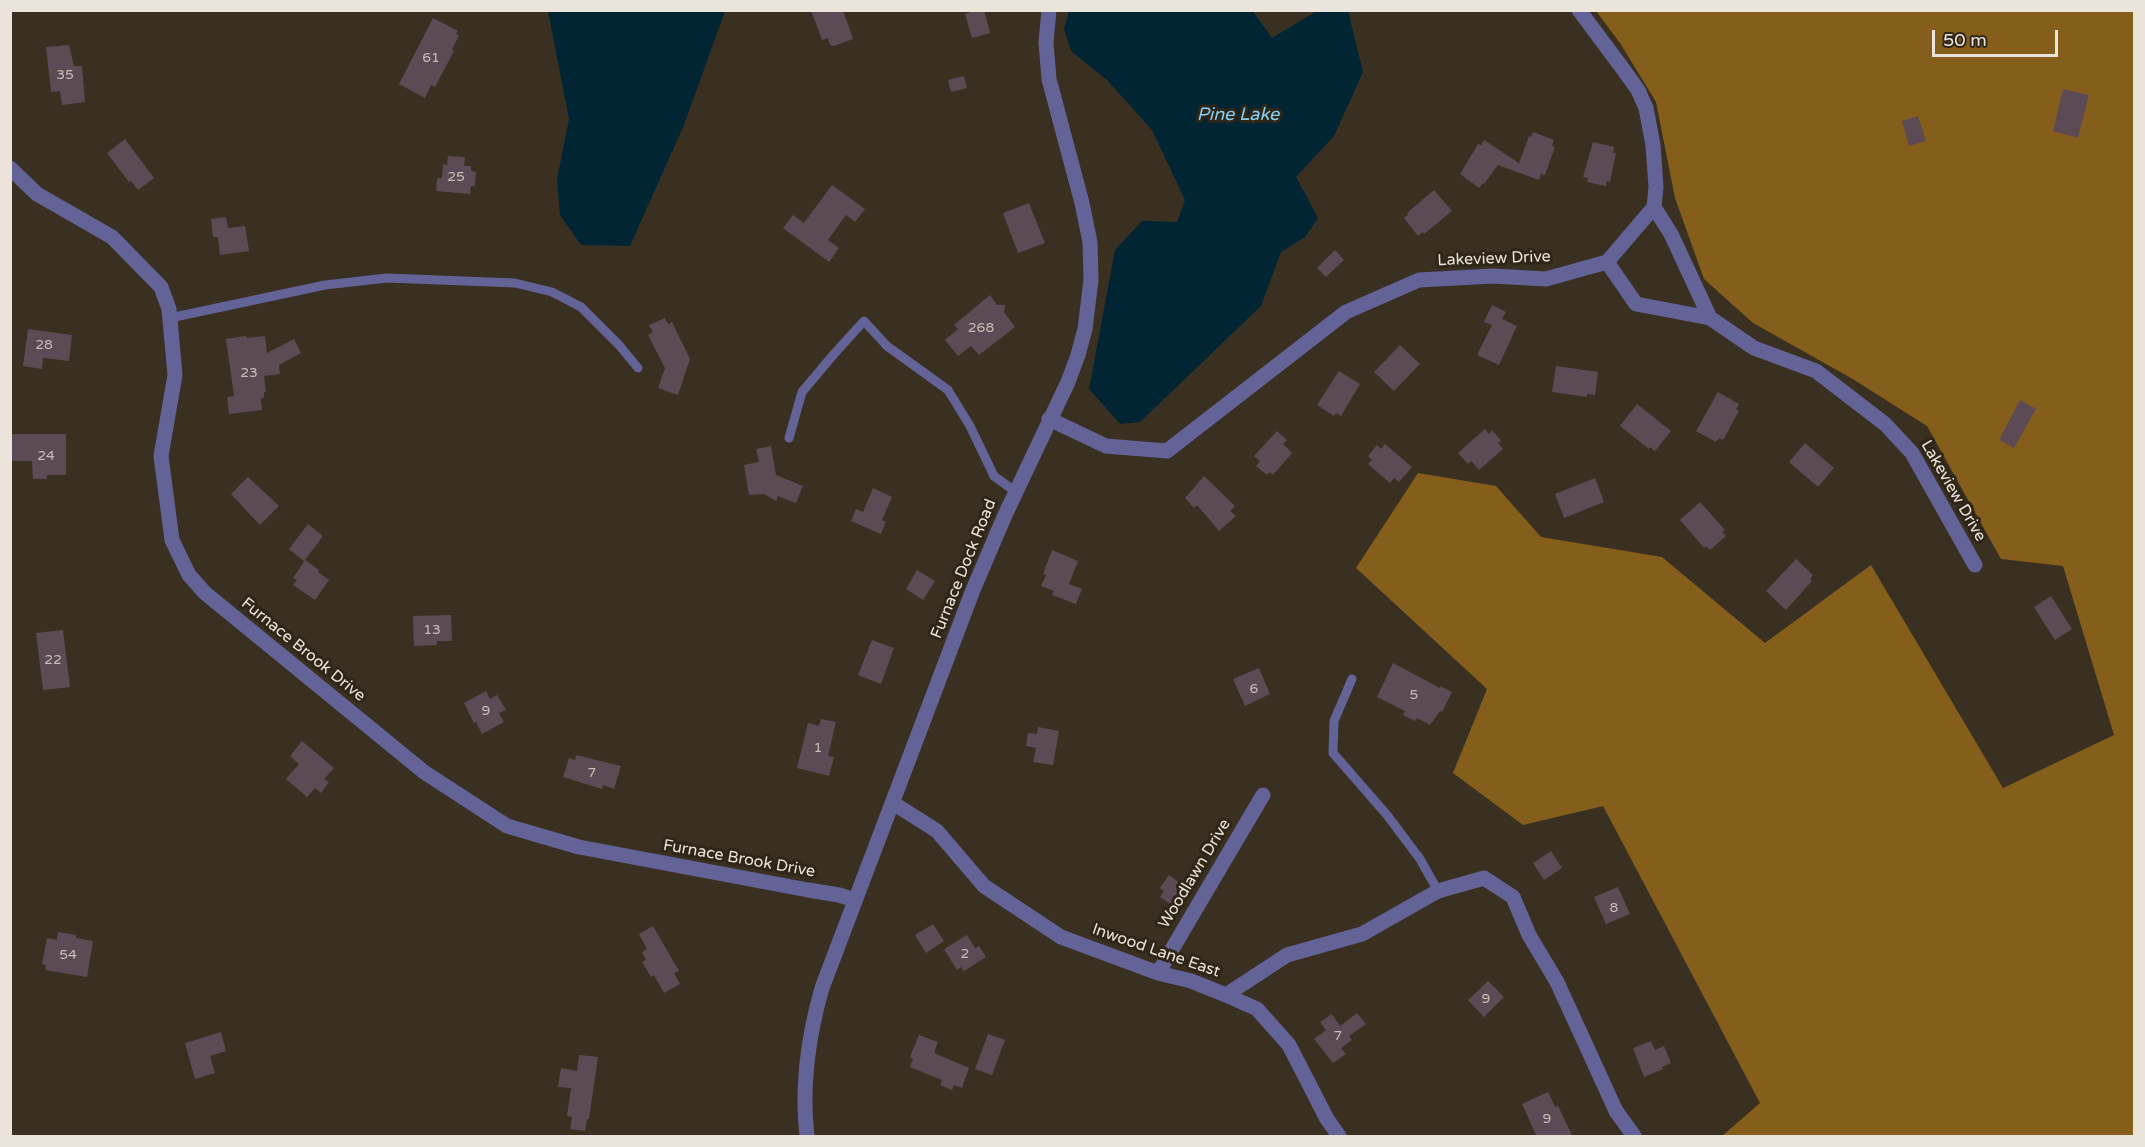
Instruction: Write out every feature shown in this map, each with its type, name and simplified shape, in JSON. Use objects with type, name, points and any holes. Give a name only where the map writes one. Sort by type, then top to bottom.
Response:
[{"type":"street","name":"Furnace Dock Road","points":[[807,1137],[804,1082],[810,1035],[822,988],[973,590],[1078,355],[1090,297],[1091,268],[1087,223],[1048,79],[1046,43],[1049,10]]},
{"type":"street","points":[[1579,10],[1638,90],[1646,108],[1653,145],[1654,207],[1671,234],[1710,318]]},
{"type":"street","name":"Furnace Brook Drive","points":[[10,168],[37,194],[117,242],[161,287],[170,318],[175,375],[161,456],[172,540],[189,575],[205,593],[424,772],[507,826],[579,847],[839,895],[855,900]]},
{"type":"street","points":[[1607,262],[1654,207]]},
{"type":"street","name":"Lakeview Drive","points":[[1049,419],[1106,446],[1167,451],[1346,312],[1419,280],[1493,276],[1546,279],[1607,262],[1636,304],[1710,318],[1754,348],[1816,371],[1886,424],[1912,453],[1975,565]]},
{"type":"street","name":"Woodlawn Drive","points":[[1158,973],[1263,795]]},
{"type":"street","name":"Inwood Lane East","points":[[893,803],[937,831],[984,886],[1061,937],[1226,995],[1287,955],[1362,934],[1438,891],[1484,878],[1513,897],[1529,935],[1557,982],[1616,1111],[1634,1137]]},
{"type":"street","points":[[1226,995],[1257,1009],[1289,1046],[1327,1119],[1339,1137]]},
{"type":"lane","points":[[170,318],[325,285],[387,278],[515,283],[552,292],[581,307],[620,345],[638,368]]},
{"type":"lane","points":[[789,438],[802,393],[864,321],[887,346],[948,390],[970,426],[994,476],[1016,492]]},
{"type":"lane","points":[[1352,679],[1334,721],[1333,753],[1387,815],[1420,860],[1438,891]]},
{"type":"shaded area","points":[[1596,11],[2134,11],[2134,1136],[1722,1136],[1760,1103],[1603,806],[1523,825],[1453,773],[1487,689],[1356,568],[1418,473],[1496,486],[1541,537],[1662,557],[1765,643],[1871,565],[2003,788],[2114,735],[2063,566],[2001,559],[1927,426],[1851,378],[1753,323],[1704,279],[1675,198],[1656,102],[1620,43]]},
{"type":"water","name":"Pine Lake","points":[[1252,10],[1272,38],[1317,11],[1348,11],[1363,72],[1334,136],[1296,177],[1318,218],[1305,237],[1281,252],[1261,306],[1140,422],[1120,424],[1089,389],[1115,250],[1142,221],[1177,222],[1185,200],[1152,130],[1107,80],[1071,51],[1064,29],[1069,11]]},
{"type":"water","points":[[548,11],[725,11],[684,125],[630,246],[581,245],[560,215],[557,179],[569,119]]},
{"type":"building","points":[[811,10],[843,10],[853,39],[834,46],[830,45],[828,38],[822,40]]},
{"type":"building","points":[[984,10],[990,33],[972,38],[965,14]]},
{"type":"building","points":[[433,18],[458,31],[456,34],[459,35],[452,50],[454,51],[435,87],[431,85],[425,98],[399,84]]},
{"type":"building","points":[[69,45],[74,66],[82,66],[85,102],[62,105],[60,91],[51,92],[46,47]]},
{"type":"building","points":[[964,76],[967,88],[951,92],[948,80]]},
{"type":"building","points":[[2063,89],[2089,95],[2078,138],[2053,131]]},
{"type":"building","points":[[1918,116],[1926,141],[1909,146],[1902,121]]},
{"type":"building","points":[[1533,132],[1554,140],[1552,146],[1555,147],[1545,175],[1541,174],[1539,180],[1498,165],[1479,188],[1460,174],[1478,144],[1481,145],[1484,140],[1519,163],[1529,136],[1531,137]]},
{"type":"building","points":[[125,139],[154,178],[138,190],[107,153]]},
{"type":"building","points":[[1593,142],[1614,147],[1613,153],[1616,153],[1610,182],[1607,181],[1606,186],[1587,182],[1588,178],[1583,177]]},
{"type":"building","points":[[448,156],[465,157],[464,166],[471,166],[471,171],[476,172],[475,186],[471,186],[470,194],[436,191],[437,178],[442,178],[443,164],[447,165]]},
{"type":"building","points":[[832,185],[865,209],[855,222],[846,215],[828,240],[839,248],[829,262],[783,228],[793,215],[804,223]]},
{"type":"building","points":[[1434,190],[1452,211],[1424,234],[1423,232],[1418,236],[1404,218]]},
{"type":"building","points":[[1029,203],[1045,243],[1018,253],[1003,213]]},
{"type":"building","points":[[226,217],[228,228],[245,226],[249,251],[220,255],[218,237],[213,237],[211,219]]},
{"type":"building","points":[[1335,250],[1344,260],[1326,277],[1317,268]]},
{"type":"building","points":[[990,295],[997,305],[1005,305],[1004,312],[1015,327],[979,355],[971,346],[958,356],[945,340],[958,329],[954,325]]},
{"type":"building","points":[[1492,305],[1506,312],[1502,319],[1517,326],[1499,365],[1477,355],[1492,325],[1484,322]]},
{"type":"building","points":[[665,318],[668,324],[672,322],[690,359],[678,395],[658,388],[665,368],[648,335],[653,332],[649,325]]},
{"type":"building","points":[[28,329],[72,335],[69,361],[43,358],[42,369],[23,366]]},
{"type":"building","points":[[246,336],[247,338],[265,336],[267,353],[294,339],[301,353],[279,365],[280,374],[264,376],[266,392],[264,392],[264,398],[261,398],[262,410],[229,414],[227,397],[234,396],[226,339]]},
{"type":"building","points":[[1400,345],[1420,364],[1394,391],[1374,372]]},
{"type":"building","points":[[1556,366],[1598,372],[1595,395],[1587,394],[1587,397],[1552,392]]},
{"type":"building","points":[[1339,371],[1360,384],[1341,416],[1336,413],[1334,416],[1317,405]]},
{"type":"building","points":[[1718,392],[1739,404],[1736,409],[1739,411],[1723,440],[1719,438],[1716,442],[1696,431]]},
{"type":"building","points":[[2020,400],[2036,409],[2014,448],[1999,440]]},
{"type":"building","points":[[1637,404],[1671,431],[1655,451],[1650,447],[1649,449],[1620,426]]},
{"type":"building","points":[[1485,429],[1489,434],[1492,430],[1501,441],[1498,443],[1503,449],[1479,470],[1471,461],[1468,464],[1458,453]]},
{"type":"building","points":[[1277,431],[1287,440],[1283,444],[1292,453],[1273,475],[1270,472],[1267,475],[1256,466],[1260,461],[1254,456]]},
{"type":"building","points":[[10,434],[66,434],[66,475],[47,475],[47,479],[33,479],[32,461],[10,461]]},
{"type":"building","points":[[1805,443],[1834,468],[1818,487],[1789,462]]},
{"type":"building","points":[[1385,444],[1412,467],[1399,482],[1394,478],[1390,483],[1368,464],[1372,460],[1368,456],[1377,445],[1381,449]]},
{"type":"building","points":[[771,446],[776,475],[803,486],[796,503],[778,496],[776,501],[764,494],[749,495],[744,465],[759,462],[756,449]]},
{"type":"building","points":[[1204,476],[1235,506],[1230,511],[1236,516],[1219,531],[1197,505],[1194,508],[1185,498]]},
{"type":"building","points":[[248,477],[279,506],[260,525],[231,494]]},
{"type":"building","points":[[1595,478],[1604,502],[1564,518],[1555,494]]},
{"type":"building","points":[[873,488],[892,497],[882,520],[886,522],[881,534],[851,521],[856,509],[863,512]]},
{"type":"building","points":[[1700,502],[1725,530],[1722,532],[1726,536],[1710,550],[1706,546],[1704,548],[1680,520]]},
{"type":"building","points":[[308,524],[323,536],[304,561],[289,549]]},
{"type":"building","points":[[1052,550],[1078,561],[1069,584],[1082,589],[1076,604],[1052,595],[1054,591],[1041,586]]},
{"type":"building","points":[[1796,559],[1813,575],[1810,579],[1812,581],[1786,610],[1766,591]]},
{"type":"building","points":[[305,560],[329,580],[315,600],[293,585],[297,580],[293,578]]},
{"type":"building","points":[[917,570],[935,581],[923,600],[906,589]]},
{"type":"building","points":[[2051,596],[2072,629],[2055,640],[2034,607]]},
{"type":"building","points":[[451,615],[452,641],[437,641],[437,645],[414,646],[413,616]]},
{"type":"building","points":[[63,630],[70,687],[43,690],[36,633]]},
{"type":"building","points":[[872,640],[894,648],[881,684],[858,675]]},
{"type":"building","points":[[1393,663],[1452,692],[1442,712],[1440,711],[1430,725],[1417,718],[1415,721],[1403,715],[1405,711],[1377,697]]},
{"type":"building","points":[[1259,668],[1270,694],[1245,706],[1233,679]]},
{"type":"building","points":[[486,691],[490,699],[497,695],[506,710],[499,713],[504,722],[482,734],[464,703]]},
{"type":"building","points":[[821,719],[836,722],[828,756],[834,757],[829,776],[797,768],[808,723],[819,726]]},
{"type":"building","points":[[1038,727],[1059,731],[1053,765],[1033,762],[1036,748],[1026,746],[1028,733],[1037,734]]},
{"type":"building","points":[[302,741],[334,768],[324,779],[329,782],[321,793],[315,788],[307,797],[286,779],[299,764],[290,756]]},
{"type":"building","points":[[576,755],[621,766],[614,789],[603,785],[602,789],[563,777],[569,758],[575,760]]},
{"type":"building","points":[[1551,851],[1562,868],[1544,880],[1533,863]]},
{"type":"building","points":[[1169,875],[1189,890],[1179,903],[1175,901],[1172,905],[1160,897],[1164,891],[1160,888]]},
{"type":"building","points":[[1618,887],[1630,914],[1606,924],[1594,897]]},
{"type":"building","points":[[933,924],[944,941],[926,953],[915,935]]},
{"type":"building","points":[[653,926],[679,971],[674,973],[680,984],[664,993],[654,975],[651,977],[642,962],[646,960],[642,952],[647,949],[639,934]]},
{"type":"building","points":[[58,932],[93,941],[87,977],[45,970],[46,965],[42,964],[47,938],[57,940]]},
{"type":"building","points":[[967,935],[975,948],[979,946],[986,957],[964,971],[961,967],[957,970],[944,949]]},
{"type":"building","points":[[1488,981],[1504,997],[1484,1017],[1468,1000]]},
{"type":"building","points":[[1357,1013],[1366,1024],[1349,1036],[1352,1040],[1341,1048],[1346,1054],[1333,1063],[1314,1039],[1326,1030],[1320,1022],[1332,1014],[1340,1026]]},
{"type":"building","points":[[221,1032],[226,1051],[210,1056],[215,1073],[195,1079],[185,1043]]},
{"type":"building","points":[[988,1034],[1005,1040],[992,1075],[975,1069]]},
{"type":"building","points":[[919,1035],[938,1042],[934,1053],[969,1068],[962,1088],[954,1085],[952,1090],[940,1085],[942,1080],[910,1067],[913,1059],[910,1057]]},
{"type":"building","points":[[1651,1041],[1655,1050],[1664,1046],[1671,1063],[1644,1077],[1633,1048]]},
{"type":"building","points":[[579,1055],[598,1057],[589,1119],[587,1119],[585,1131],[570,1129],[572,1117],[567,1116],[571,1088],[558,1087],[561,1068],[577,1071]]},
{"type":"building","points":[[1548,1092],[1555,1107],[1558,1106],[1573,1137],[1537,1137],[1522,1104]]}]
